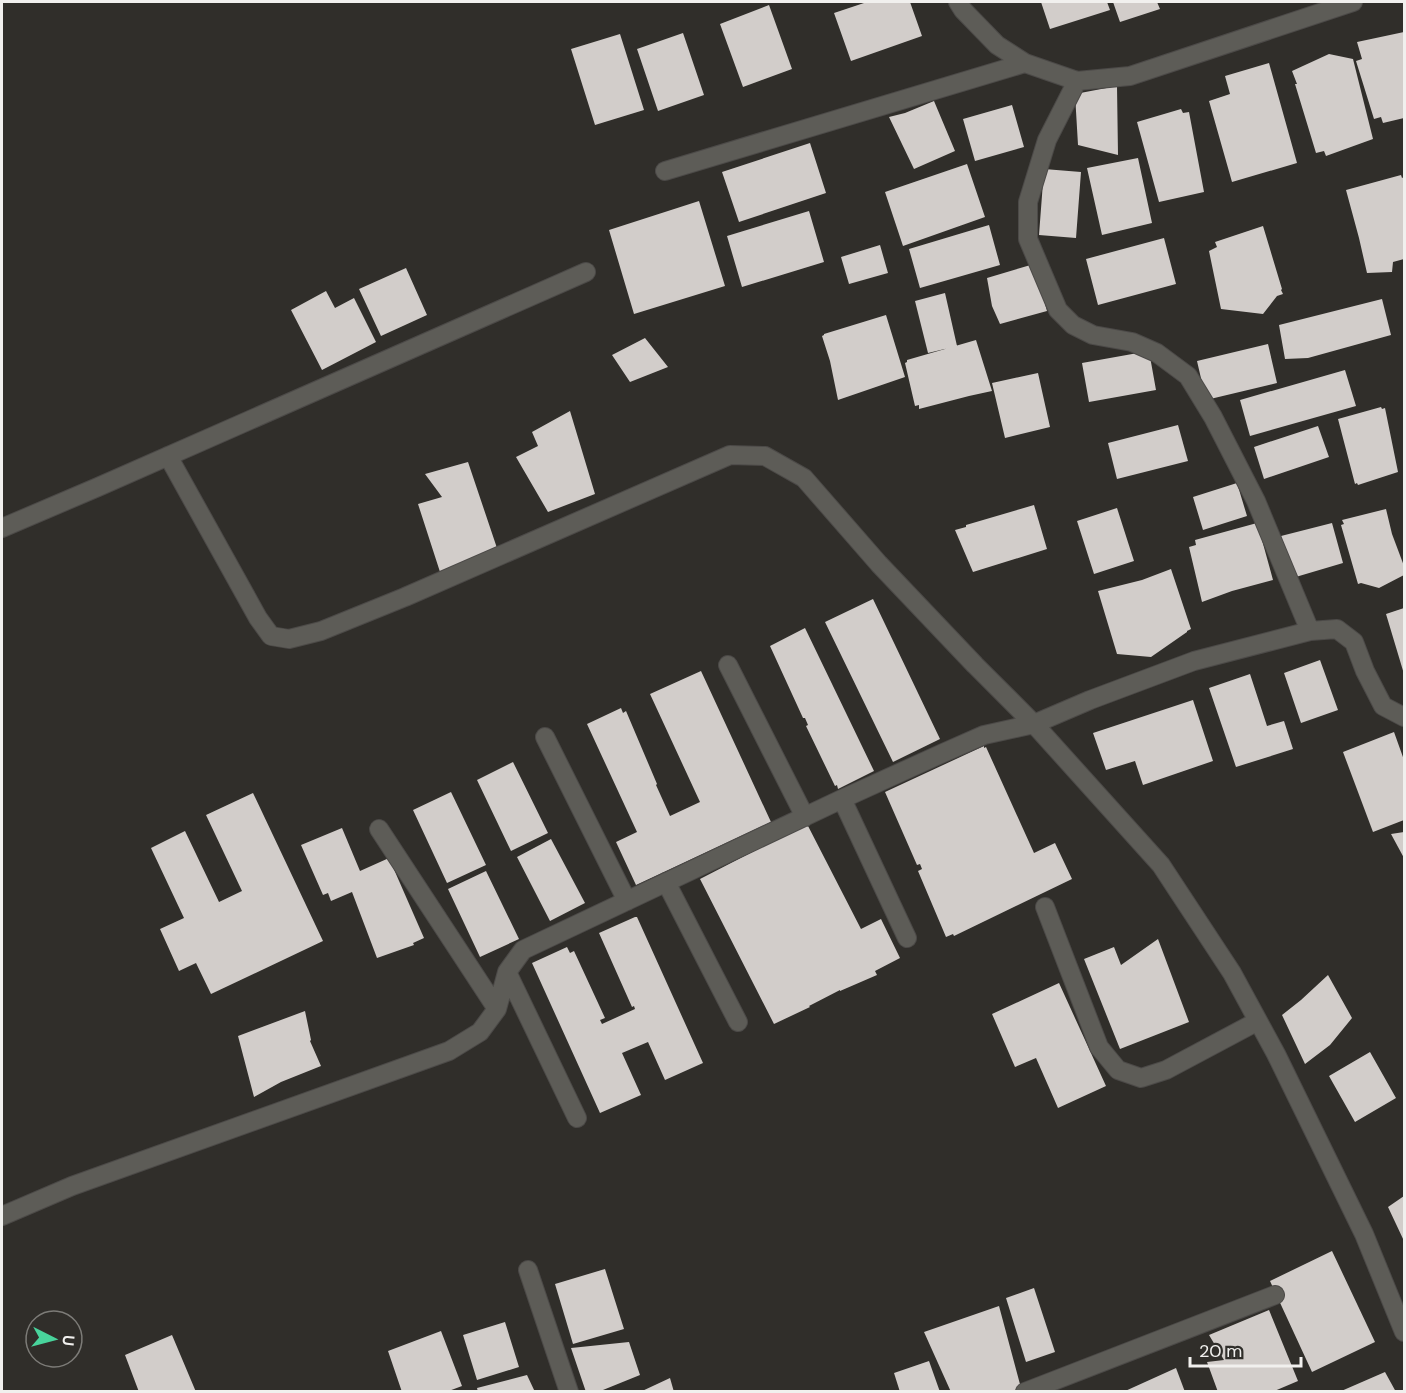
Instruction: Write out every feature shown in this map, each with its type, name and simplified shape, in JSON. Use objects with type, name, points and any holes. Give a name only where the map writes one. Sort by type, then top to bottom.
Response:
[{"type":"street","points":[[958,2],[997,45],[1025,63],[1077,81],[1130,76],[1353,2]]},
{"type":"street","points":[[665,171],[1025,63]]},
{"type":"street","points":[[1077,81],[1047,140],[1029,202],[1028,238],[1058,310],[1073,325],[1093,335],[1132,342],[1157,353],[1188,376],[1213,417],[1257,501],[1310,631]]},
{"type":"street","points":[[2,528],[586,272]]},
{"type":"street","points":[[168,456],[258,618],[271,636],[289,639],[321,631],[405,597],[730,455],[765,456],[804,478],[879,564],[1035,724],[1161,865],[1232,973],[1281,1065],[1364,1234],[1404,1332]]},
{"type":"street","points":[[2,1216],[72,1185],[449,1051],[480,1032],[497,1009],[507,972],[523,950],[984,735],[1035,724],[1090,700],[1194,661],[1310,631],[1337,629],[1354,642],[1365,671],[1383,706],[1404,717]]},
{"type":"street","points":[[728,665],[805,817]]},
{"type":"street","points":[[545,737],[627,901]]},
{"type":"street","points":[[842,800],[907,938]]},
{"type":"street","points":[[379,829],[497,1009]]},
{"type":"street","points":[[666,882],[738,1022]]},
{"type":"street","points":[[1045,907],[1099,1047],[1118,1070],[1141,1078],[1166,1070],[1258,1021]]},
{"type":"street","points":[[507,972],[577,1118]]},
{"type":"street","points":[[528,1270],[569,1392]]},
{"type":"street","points":[[1025,1392],[1275,1295]]},
{"type":"building","points":[[867,2],[910,2],[922,36],[851,61],[834,13]]},
{"type":"building","points":[[1041,2],[1107,2],[1110,10],[1050,29]]},
{"type":"building","points":[[1113,2],[1157,2],[1160,9],[1120,22]]},
{"type":"building","points":[[769,5],[792,69],[743,87],[720,24]]},
{"type":"building","points":[[1404,32],[1404,118],[1383,123],[1381,117],[1374,119],[1356,61],[1362,59],[1357,42]]},
{"type":"building","points":[[683,33],[704,95],[658,111],[637,49]]},
{"type":"building","points":[[620,34],[644,110],[595,125],[571,49]]},
{"type":"building","points":[[1329,54],[1353,59],[1373,139],[1326,156],[1324,151],[1316,153],[1292,71]]},
{"type":"building","points":[[1269,63],[1297,163],[1232,182],[1209,101],[1230,94],[1225,76]]},
{"type":"building","points":[[1117,86],[1118,155],[1078,145],[1075,94]]},
{"type":"building","points":[[934,101],[955,151],[914,169],[889,117]]},
{"type":"building","points":[[1012,105],[1024,147],[975,161],[963,119]]},
{"type":"building","points":[[1181,109],[1183,113],[1189,112],[1204,192],[1159,202],[1137,122]]},
{"type":"building","points":[[810,143],[826,193],[739,222],[722,172]]},
{"type":"building","points":[[1138,158],[1152,223],[1102,235],[1087,168]]},
{"type":"building","points":[[967,164],[985,217],[903,246],[885,192]]},
{"type":"building","points":[[1044,169],[1081,172],[1076,238],[1039,235]]},
{"type":"building","points":[[1401,175],[1402,178],[1404,177],[1404,259],[1393,262],[1392,272],[1367,273],[1346,190]]},
{"type":"building","points":[[699,201],[725,286],[634,314],[609,230]]},
{"type":"building","points":[[809,211],[824,262],[742,287],[727,236]]},
{"type":"building","points":[[989,225],[1000,265],[920,288],[909,249]]},
{"type":"building","points":[[1263,226],[1283,294],[1277,296],[1263,314],[1221,309],[1209,251],[1217,247],[1215,242]]},
{"type":"building","points":[[1164,238],[1176,284],[1098,305],[1086,259]]},
{"type":"building","points":[[880,245],[888,273],[849,284],[841,257]]},
{"type":"building","points":[[1034,264],[1047,311],[1000,324],[992,306],[987,278]]},
{"type":"building","points":[[406,268],[427,315],[381,336],[359,289]]},
{"type":"building","points":[[326,291],[335,308],[354,298],[376,342],[322,370],[291,310]]},
{"type":"building","points":[[945,293],[957,346],[928,353],[915,301]]},
{"type":"building","points":[[1382,299],[1391,335],[1308,358],[1285,359],[1279,325]]},
{"type":"building","points":[[886,315],[905,377],[838,400],[822,336]]},
{"type":"building","points":[[645,338],[668,367],[630,382],[612,355]]},
{"type":"building","points":[[976,340],[992,391],[919,409],[919,405],[915,406],[905,363],[907,360]]},
{"type":"building","points":[[1268,344],[1277,383],[1206,400],[1197,361]]},
{"type":"building","points":[[1149,351],[1156,390],[1089,402],[1082,363]]},
{"type":"building","points":[[1345,370],[1356,406],[1250,436],[1240,400]]},
{"type":"building","points":[[1038,373],[1050,427],[1005,438],[992,383]]},
{"type":"building","points":[[1381,407],[1385,408],[1398,472],[1358,485],[1355,484],[1338,419]]},
{"type":"building","points":[[570,411],[595,494],[548,512],[516,457],[538,446],[532,432]]},
{"type":"building","points":[[1178,425],[1188,461],[1117,479],[1108,443]]},
{"type":"building","points":[[1318,426],[1329,457],[1264,479],[1254,447]]},
{"type":"building","points":[[468,462],[499,554],[441,575],[418,504],[442,497],[425,474]]},
{"type":"building","points":[[1237,483],[1247,516],[1203,530],[1193,497]]},
{"type":"building","points":[[1034,505],[1047,549],[973,572],[955,530]]},
{"type":"building","points":[[1117,508],[1134,561],[1094,574],[1077,521]]},
{"type":"building","points":[[1386,509],[1392,534],[1404,566],[1404,575],[1379,588],[1358,584],[1341,525],[1344,524],[1342,520]]},
{"type":"building","points":[[1332,523],[1343,563],[1289,579],[1281,536]]},
{"type":"building","points":[[1260,524],[1273,580],[1202,602],[1189,547],[1196,545],[1195,540]]},
{"type":"building","points":[[1171,569],[1191,629],[1151,657],[1117,654],[1098,591],[1142,580]]},
{"type":"building","points":[[873,599],[940,739],[893,762],[825,622]]},
{"type":"building","points":[[1404,608],[1404,674],[1386,614]]},
{"type":"building","points":[[805,628],[874,771],[838,789],[806,726],[808,725],[805,718],[770,646]]},
{"type":"building","points":[[1320,660],[1338,710],[1301,723],[1284,673]]},
{"type":"building","points":[[701,671],[771,822],[636,885],[616,842],[637,832],[587,724],[621,708],[623,713],[626,711],[670,816],[700,802],[650,694]]},
{"type":"building","points":[[1250,674],[1267,726],[1284,721],[1293,749],[1236,767],[1209,688]]},
{"type":"building","points":[[1193,700],[1213,761],[1143,785],[1135,761],[1106,770],[1093,733]]},
{"type":"building","points":[[1394,732],[1404,760],[1404,820],[1373,832],[1343,752]]},
{"type":"building","points":[[984,746],[1034,853],[1055,843],[1072,879],[954,936],[953,934],[946,937],[918,871],[922,869],[920,864],[917,865],[885,792]]},
{"type":"building","points":[[513,762],[548,833],[511,851],[477,780]]},
{"type":"building","points":[[451,792],[486,865],[447,883],[413,810]]},
{"type":"building","points":[[253,793],[323,941],[211,994],[196,963],[179,971],[160,929],[184,918],[151,848],[185,831],[219,902],[242,891],[206,815]]},
{"type":"building","points":[[807,824],[861,929],[881,919],[900,958],[875,971],[877,975],[840,990],[774,1024],[700,879]]},
{"type":"building","points":[[342,828],[360,871],[389,858],[424,938],[413,943],[414,945],[377,958],[352,892],[331,901],[328,893],[323,895],[301,845]]},
{"type":"building","points":[[1404,832],[1404,858],[1391,834]]},
{"type":"building","points":[[551,839],[585,903],[550,921],[517,857]]},
{"type":"building","points":[[486,871],[519,939],[480,957],[448,889]]},
{"type":"building","points":[[637,917],[703,1063],[665,1080],[648,1042],[622,1053],[641,1095],[600,1113],[532,963],[567,947],[570,953],[574,951],[605,1018],[600,1020],[602,1024],[635,1009],[634,1006],[632,1007],[599,933]]},
{"type":"building","points":[[1158,939],[1189,1022],[1120,1049],[1084,959],[1114,947],[1121,965]]},
{"type":"building","points":[[1328,975],[1352,1018],[1330,1045],[1305,1064],[1282,1015]]},
{"type":"building","points":[[1059,983],[1106,1086],[1058,1108],[1036,1058],[1015,1067],[992,1014]]},
{"type":"building","points":[[305,1011],[310,1041],[321,1066],[281,1082],[254,1097],[238,1036]]},
{"type":"building","points":[[1370,1052],[1396,1098],[1355,1122],[1329,1076]]},
{"type":"building","points":[[1404,1196],[1404,1241],[1388,1207]]},
{"type":"building","points":[[1332,1251],[1375,1342],[1312,1372],[1270,1281]]},
{"type":"building","points":[[605,1269],[624,1329],[573,1344],[555,1284]]},
{"type":"building","points":[[1034,1288],[1055,1352],[1026,1362],[1006,1298]]},
{"type":"building","points":[[999,1306],[1021,1388],[1009,1392],[951,1392],[924,1332]]},
{"type":"building","points":[[1269,1310],[1298,1381],[1272,1392],[1218,1392],[1207,1362],[1224,1360],[1209,1335]]},
{"type":"building","points":[[505,1322],[519,1367],[477,1380],[463,1335]]},
{"type":"building","points":[[441,1331],[462,1386],[446,1392],[402,1392],[388,1351]]},
{"type":"building","points":[[172,1335],[196,1392],[139,1392],[125,1355]]},
{"type":"building","points":[[629,1342],[640,1375],[598,1392],[586,1392],[571,1348]]},
{"type":"building","points":[[929,1361],[940,1392],[900,1392],[894,1373]]},
{"type":"building","points":[[1176,1368],[1185,1392],[1123,1392]]},
{"type":"building","points":[[1385,1372],[1396,1392],[1339,1392]]},
{"type":"building","points":[[527,1375],[535,1392],[478,1392],[477,1388]]},
{"type":"building","points":[[670,1378],[674,1392],[640,1392]]}]
